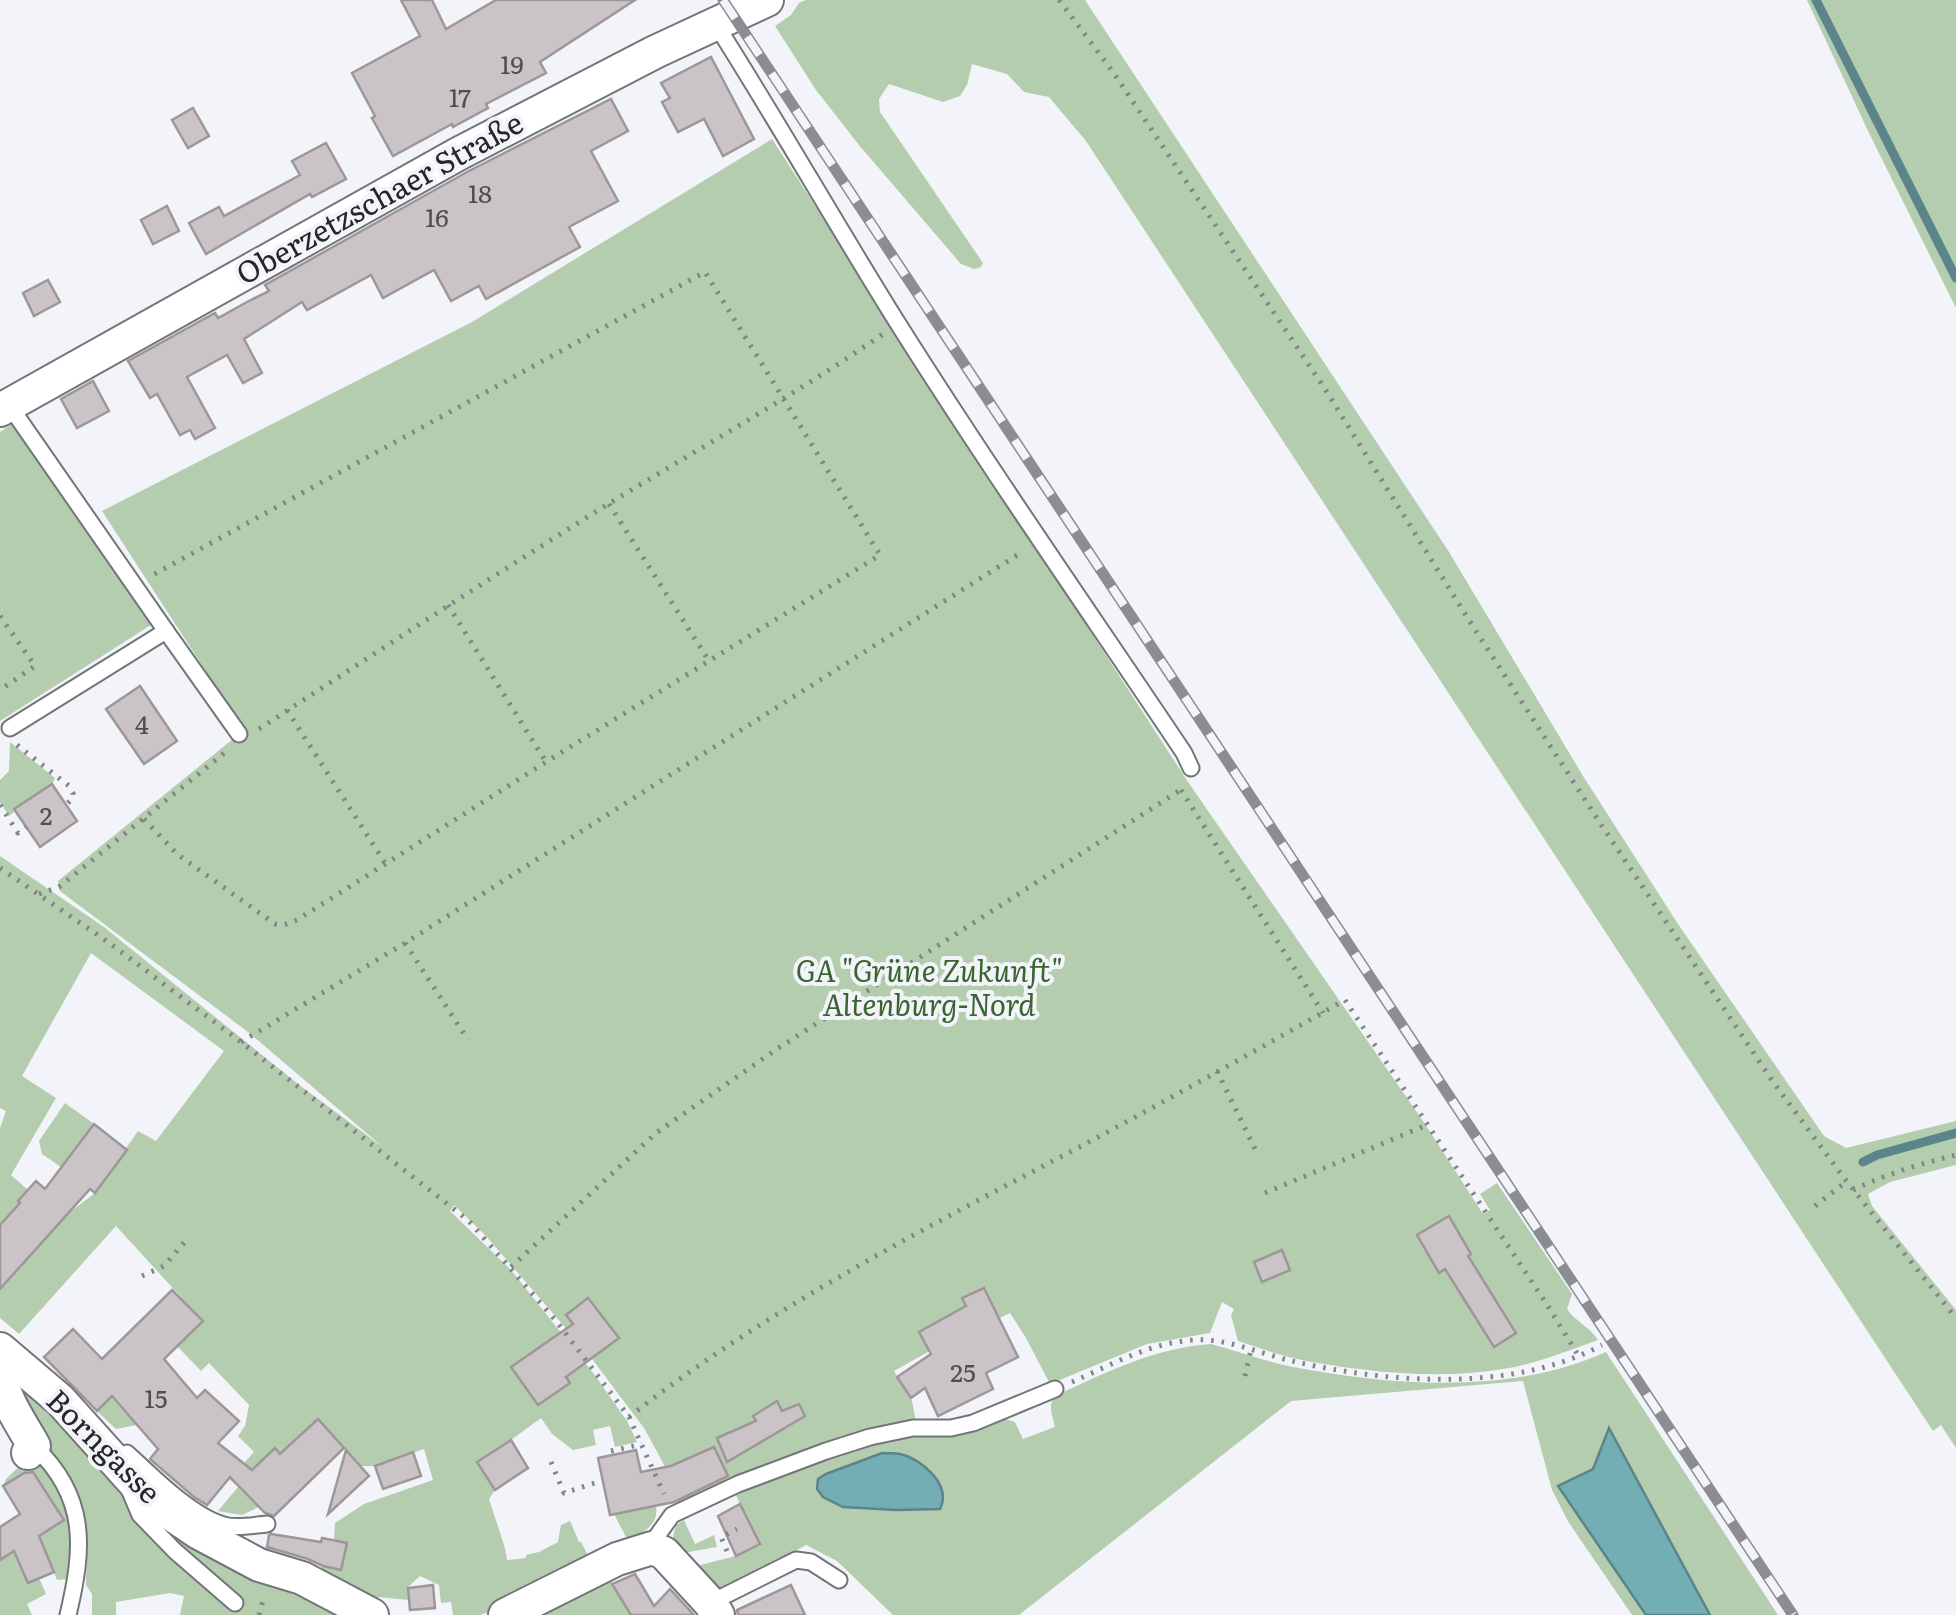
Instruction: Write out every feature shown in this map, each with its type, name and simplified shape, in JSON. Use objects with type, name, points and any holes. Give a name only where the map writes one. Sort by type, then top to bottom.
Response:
[{"type":"street","name":"Oberzetzschaer Straße","points":[[5,408],[458,154],[767,0]]},
{"type":"street","name":"Borngasse","points":[[0,1349],[60,1400],[140,1490],[168,1512],[259,1566],[302,1578],[372,1615]]},
{"type":"street","points":[[0,1372],[31,1449]]},
{"type":"street","points":[[505,1615],[617,1559],[652,1548],[664,1553],[714,1609]]},
{"type":"lane","points":[[715,23],[898,324],[1192,768]]},
{"type":"lane","points":[[5,408],[240,737]]},
{"type":"lane","points":[[10,728],[166,631]]},
{"type":"lane","points":[[652,1548],[672,1516],[738,1484],[826,1451],[913,1428],[951,1428],[973,1422],[1055,1390]]},
{"type":"lane","points":[[78,1419],[116,1443],[170,1492],[209,1520],[229,1527],[268,1524]]},
{"type":"lane","points":[[31,1449],[51,1465],[72,1499],[78,1520],[77,1579],[68,1615]]},
{"type":"lane","points":[[127,1475],[140,1514],[235,1603]]},
{"type":"lane","points":[[714,1609],[796,1560],[811,1562],[840,1580]]},
{"type":"path","points":[[1059,0],[1113,72],[1325,389],[1472,626],[1771,1079],[1956,1318]]},
{"type":"path","points":[[135,585],[706,272],[880,556],[284,925],[275,924],[177,854],[144,819]]},
{"type":"path","points":[[38,894],[59,887],[240,737],[609,504],[785,399],[898,324]]},
{"type":"path","points":[[609,504],[709,662]]},
{"type":"path","points":[[241,1042],[1041,540]]},
{"type":"path","points":[[448,604],[546,762]]},
{"type":"path","points":[[0,616],[35,666],[0,690]]},
{"type":"path","points":[[287,710],[385,863]]},
{"type":"path","points":[[16,744],[68,786],[73,793],[66,805]]},
{"type":"path","points":[[511,1267],[656,1133],[777,1050],[1181,790],[1192,768]]},
{"type":"path","points":[[1181,790],[1323,1012]]},
{"type":"path","points":[[0,805],[18,833],[26,827]]},
{"type":"path","points":[[0,868],[108,942],[458,1212],[511,1267],[629,1416],[672,1516]]},
{"type":"path","points":[[404,943],[468,1040]]},
{"type":"path","points":[[629,1416],[790,1308],[1345,1000],[1580,1355]]},
{"type":"path","points":[[1216,1071],[1258,1155]]},
{"type":"path","points":[[1265,1192],[1429,1124]]},
{"type":"path","points":[[1854,1190],[1875,1179],[1956,1155]]},
{"type":"path","points":[[1814,1206],[1842,1184],[1844,1178]]},
{"type":"path","points":[[142,1276],[164,1266],[189,1237]]},
{"type":"path","points":[[1055,1390],[1129,1356],[1197,1340],[1214,1340],[1314,1366],[1435,1380],[1521,1372],[1602,1346]]},
{"type":"path","points":[[1245,1376],[1251,1350]]},
{"type":"path","points":[[611,1451],[642,1444]]},
{"type":"path","points":[[551,1462],[564,1493],[595,1484]]},
{"type":"path","points":[[727,1550],[721,1537],[738,1529]]},
{"type":"path","points":[[259,1615],[264,1594]]},
{"type":"green space","points":[[806,0],[1085,0],[1449,552],[1583,776],[1678,924],[1824,1136],[1846,1148],[1956,1121],[1956,1165],[1890,1182],[1868,1194],[1872,1206],[1956,1310],[1956,1448],[1941,1425],[1933,1431],[1086,141],[1049,97],[1024,92],[1007,74],[972,64],[960,96],[943,102],[889,84],[879,99],[880,112],[983,263],[974,269],[961,264],[816,90],[775,26]]},
{"type":"green space","points":[[1807,0],[1956,0],[1956,308],[1869,133]]},
{"type":"green space","name":"GA \"Grüne Zukunft\" Altenburg-Nord","points":[[772,139],[1188,782],[1483,1214],[1490,1210],[1480,1194],[1497,1183],[1572,1294],[1567,1309],[1598,1340],[1503,1369],[1452,1374],[1373,1371],[1297,1359],[1238,1341],[1231,1315],[1234,1309],[1222,1302],[1210,1333],[1147,1344],[1050,1384],[1010,1313],[894,1371],[912,1401],[916,1422],[773,1463],[678,1502],[672,1498],[679,1492],[644,1428],[589,1355],[486,1236],[454,1205],[450,1211],[511,1270],[594,1374],[637,1442],[615,1447],[610,1426],[593,1430],[596,1445],[573,1450],[552,1434],[541,1418],[511,1440],[489,1499],[507,1560],[526,1558],[558,1542],[561,1525],[570,1521],[592,1563],[480,1615],[453,1615],[451,1602],[441,1603],[439,1585],[420,1576],[407,1588],[408,1600],[378,1597],[375,1608],[321,1575],[322,1566],[341,1569],[347,1543],[334,1540],[335,1523],[364,1504],[433,1480],[424,1449],[375,1466],[360,1466],[318,1420],[280,1454],[274,1448],[255,1467],[259,1507],[242,1515],[218,1511],[238,1487],[229,1479],[254,1452],[238,1436],[245,1426],[249,1405],[209,1363],[201,1371],[177,1346],[203,1321],[116,1226],[19,1334],[0,1318],[0,1289],[70,1212],[95,1193],[138,1131],[156,1141],[224,1051],[91,953],[22,1076],[56,1098],[11,1175],[28,1190],[0,1225],[0,1128],[6,1111],[0,1108],[0,856],[104,927],[298,1084],[384,1148],[248,1032],[60,891],[58,881],[244,730],[102,511],[472,322]]},
{"type":"green space","points":[[12,424],[151,625],[0,721],[0,432]]},
{"type":"green space","points":[[10,742],[55,778],[9,816],[0,802],[0,780],[9,771]]},
{"type":"green space","points":[[65,1103],[94,1124],[61,1167],[42,1154],[39,1141]]},
{"type":"green space","points":[[1211,1344],[1283,1365],[1332,1374],[1452,1383],[1531,1375],[1606,1352],[1778,1615],[1632,1615],[1569,1523],[1552,1490],[1523,1381],[1291,1401],[1019,1615],[893,1615],[837,1561],[806,1545],[715,1596],[688,1568],[736,1556],[759,1545],[736,1495],[777,1476],[875,1441],[975,1429],[1005,1419],[1015,1422],[1023,1439],[1055,1427],[1051,1405],[1059,1394],[1133,1362]],"holes":[[[882,1453],[903,1454],[817,1489],[818,1479],[826,1474]]]},
{"type":"green space","points":[[22,1384],[135,1495],[354,1615],[180,1615],[184,1596],[170,1593],[116,1602],[116,1615],[92,1615],[92,1594],[86,1585],[87,1534],[82,1508],[69,1477],[42,1438],[20,1389]]},
{"type":"green space","points":[[111,1397],[137,1425],[116,1429],[97,1411]]},
{"type":"green space","points":[[23,1463],[39,1463],[65,1499],[74,1535],[67,1579],[57,1580],[45,1551],[19,1562],[27,1583],[39,1578],[46,1594],[27,1604],[32,1615],[0,1615],[0,1560],[63,1520],[31,1469],[3,1486]]},
{"type":"green space","points":[[656,1505],[653,1523],[628,1541],[612,1510]]},
{"type":"green space","points":[[684,1520],[695,1544],[714,1535],[717,1547],[677,1554],[674,1533],[676,1525]]},
{"type":"green space","points":[[610,1580],[623,1602],[645,1615],[545,1615],[544,1606]]},
{"type":"water","points":[[1609,1428],[1710,1615],[1646,1615],[1558,1486],[1593,1469]]},
{"type":"water","points":[[882,1453],[900,1454],[917,1461],[933,1474],[942,1491],[940,1509],[843,1507],[823,1497],[817,1489],[818,1479],[826,1474]]},
{"type":"building","points":[[401,0],[432,0],[446,29],[496,0],[635,0],[540,62],[546,73],[486,104],[488,108],[453,127],[452,124],[393,156],[352,73],[420,36]]},
{"type":"building","points":[[711,57],[754,139],[723,156],[704,119],[678,132],[662,102],[670,98],[661,83]]},
{"type":"building","points":[[611,99],[628,131],[591,151],[618,201],[569,227],[580,247],[486,299],[479,286],[451,301],[434,270],[383,298],[371,275],[307,310],[302,302],[244,339],[262,373],[243,383],[227,355],[187,377],[215,428],[195,439],[190,430],[180,435],[157,394],[150,398],[128,361],[215,313],[218,318],[269,291],[265,285],[467,172]]},
{"type":"building","points":[[193,108],[209,136],[188,148],[172,120]]},
{"type":"building","points":[[326,143],[346,179],[312,197],[310,194],[206,254],[189,223],[219,207],[224,216],[300,175],[292,161]]},
{"type":"building","points":[[167,206],[179,231],[153,244],[141,220]]},
{"type":"building","points":[[48,280],[60,302],[34,316],[23,293]]},
{"type":"building","points":[[93,381],[109,411],[77,428],[61,399]]},
{"type":"building","points":[[140,686],[177,741],[144,764],[106,709]]},
{"type":"building","points":[[52,784],[77,821],[40,847],[14,809]]},
{"type":"building","points":[[94,1124],[127,1150],[95,1193],[90,1189],[0,1289],[0,1225],[36,1181],[45,1189]]},
{"type":"building","points":[[1449,1216],[1471,1254],[1468,1256],[1516,1333],[1494,1347],[1445,1269],[1439,1273],[1417,1235]]},
{"type":"building","points":[[1282,1250],[1290,1270],[1262,1282],[1254,1262]]},
{"type":"building","points":[[984,1288],[1018,1357],[986,1373],[993,1389],[938,1416],[925,1388],[911,1398],[897,1377],[931,1354],[919,1332],[966,1306],[962,1298]]},
{"type":"building","points":[[172,1290],[203,1321],[164,1359],[197,1398],[205,1390],[239,1421],[218,1443],[252,1470],[275,1448],[280,1454],[318,1419],[344,1448],[274,1516],[265,1513],[230,1477],[207,1505],[194,1497],[150,1459],[158,1449],[112,1396],[97,1411],[44,1357],[73,1329],[102,1359]]},
{"type":"building","points":[[588,1298],[619,1338],[566,1377],[570,1383],[538,1405],[511,1367],[573,1324],[566,1315]]},
{"type":"building","points":[[777,1401],[782,1411],[799,1404],[805,1416],[727,1462],[717,1438],[756,1421],[753,1416]]},
{"type":"building","points":[[511,1440],[528,1468],[495,1490],[477,1462]]},
{"type":"building","points":[[714,1447],[728,1476],[674,1502],[610,1515],[598,1458],[636,1450],[641,1472],[671,1466]]},
{"type":"building","points":[[346,1450],[369,1476],[328,1514]]},
{"type":"building","points":[[413,1452],[421,1476],[383,1489],[375,1466]]},
{"type":"building","points":[[33,1472],[64,1520],[39,1536],[54,1572],[28,1583],[14,1551],[0,1560],[0,1527],[20,1514],[3,1486]]},
{"type":"building","points":[[740,1504],[760,1544],[736,1556],[718,1516]]},
{"type":"building","points":[[271,1534],[347,1543],[341,1570],[267,1547]]},
{"type":"building","points":[[635,1574],[654,1606],[670,1589],[694,1615],[631,1615],[612,1584]]},
{"type":"building","points":[[433,1585],[435,1608],[410,1610],[408,1588]]},
{"type":"building","points":[[791,1585],[805,1615],[738,1615],[737,1610]]},
{"type":"waterway","points":[[1816,0],[1956,278]]},
{"type":"waterway","points":[[1863,1162],[1956,1133]]},
{"type":"railway","points":[[723,0],[1793,1615]]}]
